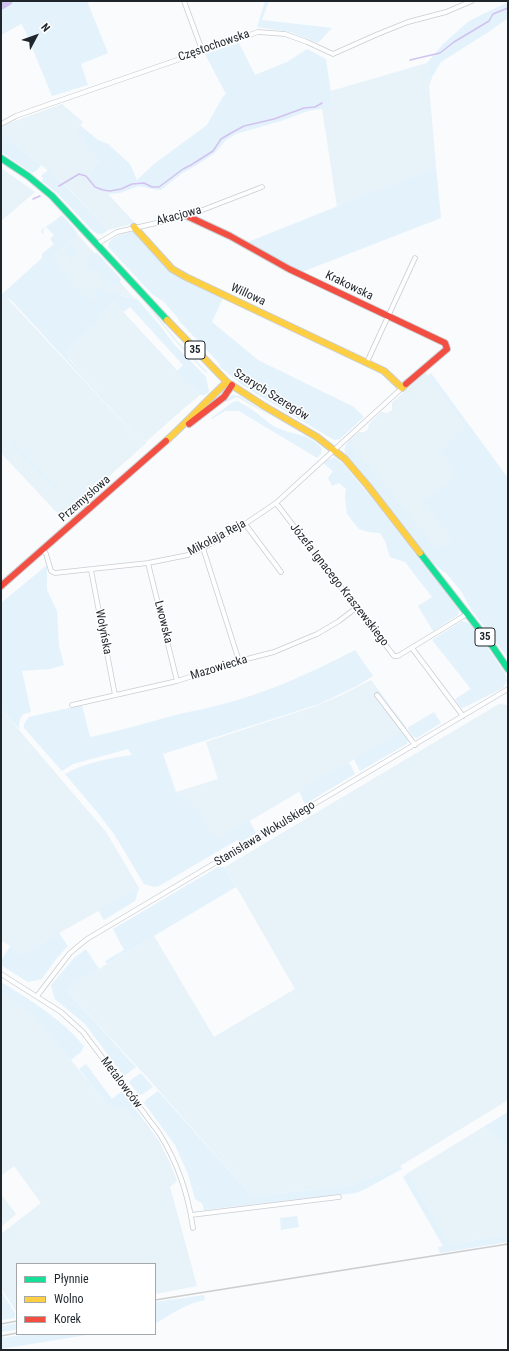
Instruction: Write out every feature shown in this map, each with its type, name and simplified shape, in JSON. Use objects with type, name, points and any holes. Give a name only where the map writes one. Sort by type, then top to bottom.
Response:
[{"type":"main road","name":"Szarych Szeregów","points":[[1,158],[46,190],[190,344],[230,384],[317,437],[354,468],[508,669]]},
{"type":"main road","name":"Krakowska","points":[[187,216],[230,236],[289,269],[445,343],[448,346],[447,349],[402,388]]},
{"type":"main road","name":"Willowa","points":[[134,227],[172,269],[367,362],[384,371],[402,388]]},
{"type":"main road","name":"Przemysłowa","points":[[1,586],[182,427],[198,409],[230,384]]},
{"type":"main road","name":"Przemysłowa","points":[[182,427],[186,426],[221,400],[230,390],[230,384]]},
{"type":"street","points":[[184,1],[202,50]]},
{"type":"street","name":"Częstochowska","points":[[1,124],[21,114],[202,50],[258,32],[285,34],[308,42],[332,54],[408,22],[446,12],[472,1]]},
{"type":"street","name":"Akacjowa","points":[[97,244],[117,232],[187,216],[262,187]]},
{"type":"street","points":[[367,362],[415,258]]},
{"type":"street","name":"Krakowska","points":[[334,450],[402,388]]},
{"type":"street","name":"Mikołaja Reja","points":[[43,550],[46,554],[51,571],[55,573],[148,563],[188,555],[245,524],[276,503],[334,450]]},
{"type":"street","name":"Józefa Ignacego Kraszewskiego","points":[[276,503],[394,656],[398,656],[412,648],[467,614]]},
{"type":"street","points":[[245,524],[280,572]]},
{"type":"street","points":[[203,548],[239,661]]},
{"type":"street","name":"Lwowska","points":[[148,563],[177,681]]},
{"type":"street","name":"Wołyńska","points":[[92,570],[115,695]]},
{"type":"street","name":"Mazowiecka","points":[[72,705],[177,681],[239,661],[274,652],[317,634],[339,621],[356,608]]},
{"type":"street","points":[[412,648],[463,716]]},
{"type":"street","name":"Stanisława Wokulskiego","points":[[37,996],[70,953],[87,939],[508,689]]},
{"type":"street","points":[[377,695],[415,744]]},
{"type":"street","name":"Metalowców","points":[[1,974],[61,1012],[83,1032],[159,1133],[176,1162],[194,1228]]},
{"type":"street","points":[[191,1215],[339,1197]]},
{"type":"shaded area","points":[[1,1],[87,1],[108,53],[81,64],[88,85],[52,96],[21,24],[1,35]]},
{"type":"shaded area","points":[[265,1],[269,1],[262,20],[332,28],[318,43],[290,32],[257,27]]},
{"type":"shaded area","points":[[508,2],[508,18],[441,62],[432,77],[429,86],[427,63],[443,44],[469,21]]},
{"type":"shaded area","points":[[239,43],[255,75],[287,62],[307,49],[326,59],[333,107],[308,111],[281,121],[236,134],[226,140],[215,153],[181,174],[161,190],[139,186],[120,193],[108,194],[94,188],[86,179],[99,161],[80,141],[84,137],[76,130],[81,126],[98,140],[108,144],[130,164],[137,180],[154,164],[207,125],[222,98],[226,94],[205,54]]},
{"type":"shaded area","points":[[427,63],[436,167],[337,207],[322,108],[333,107],[331,91]]},
{"type":"shaded area","points":[[62,104],[83,122],[77,130],[84,137],[80,141],[99,161],[86,179],[94,188],[108,194],[135,223],[108,230],[65,184],[1,133],[1,128],[7,124]]},
{"type":"shaded area","points":[[1,133],[41,165],[36,171],[32,173],[1,152]]},
{"type":"shaded area","points":[[436,167],[441,218],[302,272],[248,242]]},
{"type":"shaded area","points":[[1,168],[35,192],[1,221]]},
{"type":"shaded area","points":[[48,170],[65,185],[108,230],[106,232],[98,234],[94,232],[57,193],[42,181],[43,178],[41,176]]},
{"type":"shaded area","points":[[62,215],[77,233],[52,257],[58,264],[56,266],[64,274],[66,273],[69,276],[66,280],[78,291],[80,288],[82,289],[80,291],[84,296],[86,294],[93,301],[98,296],[93,292],[100,286],[105,292],[137,299],[174,344],[206,377],[209,392],[205,395],[200,395],[177,371],[183,365],[130,307],[123,312],[114,302],[97,318],[99,321],[70,349],[68,358],[107,401],[107,404],[141,440],[147,441],[144,445],[12,301],[6,297],[1,302],[1,295],[42,258],[42,254],[54,244],[50,239],[54,235],[46,227],[42,234],[41,230]]},
{"type":"shaded area","points":[[73,229],[134,298],[120,295],[93,309],[42,257]]},
{"type":"shaded area","points":[[133,231],[173,273],[223,298],[212,322],[258,360],[354,407],[364,417],[340,439],[334,440],[241,384],[219,366],[220,364],[180,322],[164,302],[152,294],[108,247],[109,242],[116,236]]},
{"type":"shaded area","points":[[72,245],[76,248],[78,253],[70,263],[69,261],[71,258],[66,253],[63,256],[61,254]]},
{"type":"shaded area","points":[[97,253],[121,279],[116,285],[109,286],[104,283],[108,282],[98,271],[93,271],[87,264],[88,256]]},
{"type":"shaded area","points":[[6,297],[144,445],[62,518],[1,453],[1,302]]},
{"type":"shaded area","points":[[114,302],[200,395],[147,441],[141,440],[107,404],[107,401],[67,356],[70,349],[99,321],[97,318]]},
{"type":"shaded area","points":[[144,302],[177,341],[208,373],[205,372],[177,343]]},
{"type":"shaded area","points":[[425,372],[468,426],[439,451],[485,511],[435,552],[351,447],[351,440],[359,432],[364,432],[368,429],[369,424],[381,412],[388,413],[392,410],[392,403]]},
{"type":"shaded area","points":[[431,373],[508,478],[508,658],[472,611],[461,591],[446,573],[433,563],[373,486],[345,453],[346,444],[358,433],[351,440],[351,447],[367,466],[368,465],[437,550],[452,538],[424,502],[457,475],[439,451],[467,426],[428,376]]},
{"type":"shaded area","points":[[232,395],[240,396],[270,416],[237,397],[226,402],[224,401]]},
{"type":"shaded area","points":[[238,401],[275,427],[304,436],[314,441],[322,449],[321,454],[317,458],[239,411],[225,411],[212,419],[211,418],[233,402]]},
{"type":"shaded area","points":[[12,439],[59,490],[55,490],[13,445]]},
{"type":"shaded area","points":[[334,457],[343,464],[370,496],[458,609],[458,615],[433,631],[418,606],[432,597],[405,562],[390,557],[385,541],[380,533],[368,532],[359,529],[347,514],[345,497],[346,489],[339,483],[332,486],[328,478],[333,471],[323,463]]},
{"type":"shaded area","points":[[47,565],[47,590],[57,611],[59,646],[64,665],[50,669],[22,671],[31,712],[22,715],[19,723],[19,729],[1,709],[1,603]]},
{"type":"shaded area","points":[[462,621],[470,624],[477,633],[505,673],[507,681],[503,688],[463,708],[460,707],[455,699],[471,689],[432,640]]},
{"type":"shaded area","points":[[355,650],[373,676],[355,687],[319,704],[163,754],[176,792],[196,808],[216,840],[249,820],[256,833],[240,843],[237,840],[159,886],[154,887],[144,884],[114,834],[65,774],[72,770],[106,759],[132,755],[128,749],[73,764],[62,771],[24,728],[24,724],[29,717],[82,705],[90,737],[112,732],[258,694],[307,674]]},
{"type":"shaded area","points":[[371,680],[407,728],[209,845],[176,792],[218,779],[206,742],[313,707],[342,695]]},
{"type":"shaded area","points":[[499,704],[508,706],[508,1100],[400,1166],[352,1185],[252,1196],[147,1077],[66,990],[154,936],[214,1037],[295,989],[225,867]]},
{"type":"shaded area","points":[[1,709],[106,832],[139,888],[22,954],[1,940]]},
{"type":"shaded area","points":[[434,712],[441,723],[417,738],[413,737],[407,728]]},
{"type":"shaded area","points":[[401,731],[408,740],[407,744],[360,771],[354,759]]},
{"type":"shaded area","points":[[349,762],[355,774],[305,804],[299,791]]},
{"type":"shaded area","points":[[218,867],[225,867],[236,887],[107,964],[105,961],[124,950],[113,929]]},
{"type":"shaded area","points":[[139,888],[135,901],[104,920],[98,910]]},
{"type":"shaded area","points":[[59,933],[68,946],[56,959],[42,979],[28,982],[1,965],[1,961],[10,946],[22,954]]},
{"type":"shaded area","points":[[86,949],[99,969],[66,990],[136,1067],[124,1076],[85,1024],[55,999],[51,985],[74,958]]},
{"type":"shaded area","points":[[1,982],[35,1003],[55,1018],[84,1046],[81,1052],[71,1060],[34,1015],[1,992]]},
{"type":"shaded area","points":[[1,992],[34,1014],[108,1106],[111,1103],[125,1105],[159,1141],[177,1181],[170,1187],[197,1286],[156,1294],[156,1263],[16,1263],[16,1311],[1,1288],[1,1234],[41,1203],[14,1166],[1,1176]]},
{"type":"shaded area","points":[[86,1064],[112,1099],[122,1091],[159,1141],[125,1106],[118,1111],[111,1103],[108,1106],[79,1069]]},
{"type":"shaded area","points":[[141,1073],[153,1087],[139,1095],[129,1082]]},
{"type":"shaded area","points":[[158,1091],[252,1196],[352,1185],[400,1166],[402,1169],[356,1193],[204,1210],[202,1203],[195,1199],[188,1174],[175,1145],[144,1103]]},
{"type":"shaded area","points":[[508,1112],[508,1148],[485,1126]]},
{"type":"shaded area","points":[[485,1126],[508,1148],[508,1235],[449,1244],[408,1173]]},
{"type":"shaded area","points":[[408,1173],[449,1244],[508,1235],[508,1242],[440,1253],[438,1247],[443,1246],[403,1177]]},
{"type":"shaded area","points":[[1,1194],[16,1214],[1,1227]]},
{"type":"shaded area","points":[[297,1216],[299,1227],[281,1230],[280,1218]]},
{"type":"shaded area","points":[[1,1291],[15,1313],[15,1318],[1,1320]]},
{"type":"shaded area","points":[[204,1295],[205,1300],[185,1306],[156,1323],[156,1302]]},
{"type":"shaded area","points":[[16,1323],[16,1330],[1,1332],[1,1326]]},
{"type":"shaded area","points":[[23,1335],[87,1335],[1,1349],[1,1338]]},
{"type":"waterway","points":[[1,5],[8,1]]},
{"type":"waterway","points":[[410,60],[440,53],[454,42],[489,21],[493,14],[508,8]]},
{"type":"waterway","points":[[59,186],[79,174],[86,176],[95,187],[103,190],[110,191],[121,189],[132,184],[144,183],[152,187],[159,187],[183,169],[213,151],[221,139],[244,126],[274,119],[304,108],[315,107],[322,103]]},
{"type":"waterway","points":[[33,199],[40,196]]},
{"type":"railway","points":[[156,1300],[508,1244]]},
{"type":"railway","points":[[1,1324],[16,1321]]},
{"type":"railway","points":[[1,1336],[16,1333]]},
{"type":"traffic: fast","points":[[1,158],[28,176],[52,196],[167,320]]},
{"type":"traffic: fast","points":[[420,553],[493,647],[508,669]]},
{"type":"traffic: slow","points":[[134,227],[172,269],[384,371],[402,388],[406,384]]},
{"type":"traffic: slow","points":[[167,320],[227,382],[317,437],[345,459],[420,553]]},
{"type":"traffic: slow","points":[[166,441],[227,382]]},
{"type":"traffic: jam","points":[[187,216],[230,236],[289,269],[445,343],[447,349],[406,384]]},
{"type":"traffic: jam","points":[[189,424],[224,397],[232,385]]},
{"type":"traffic: jam","points":[[1,586],[166,441]]}]
